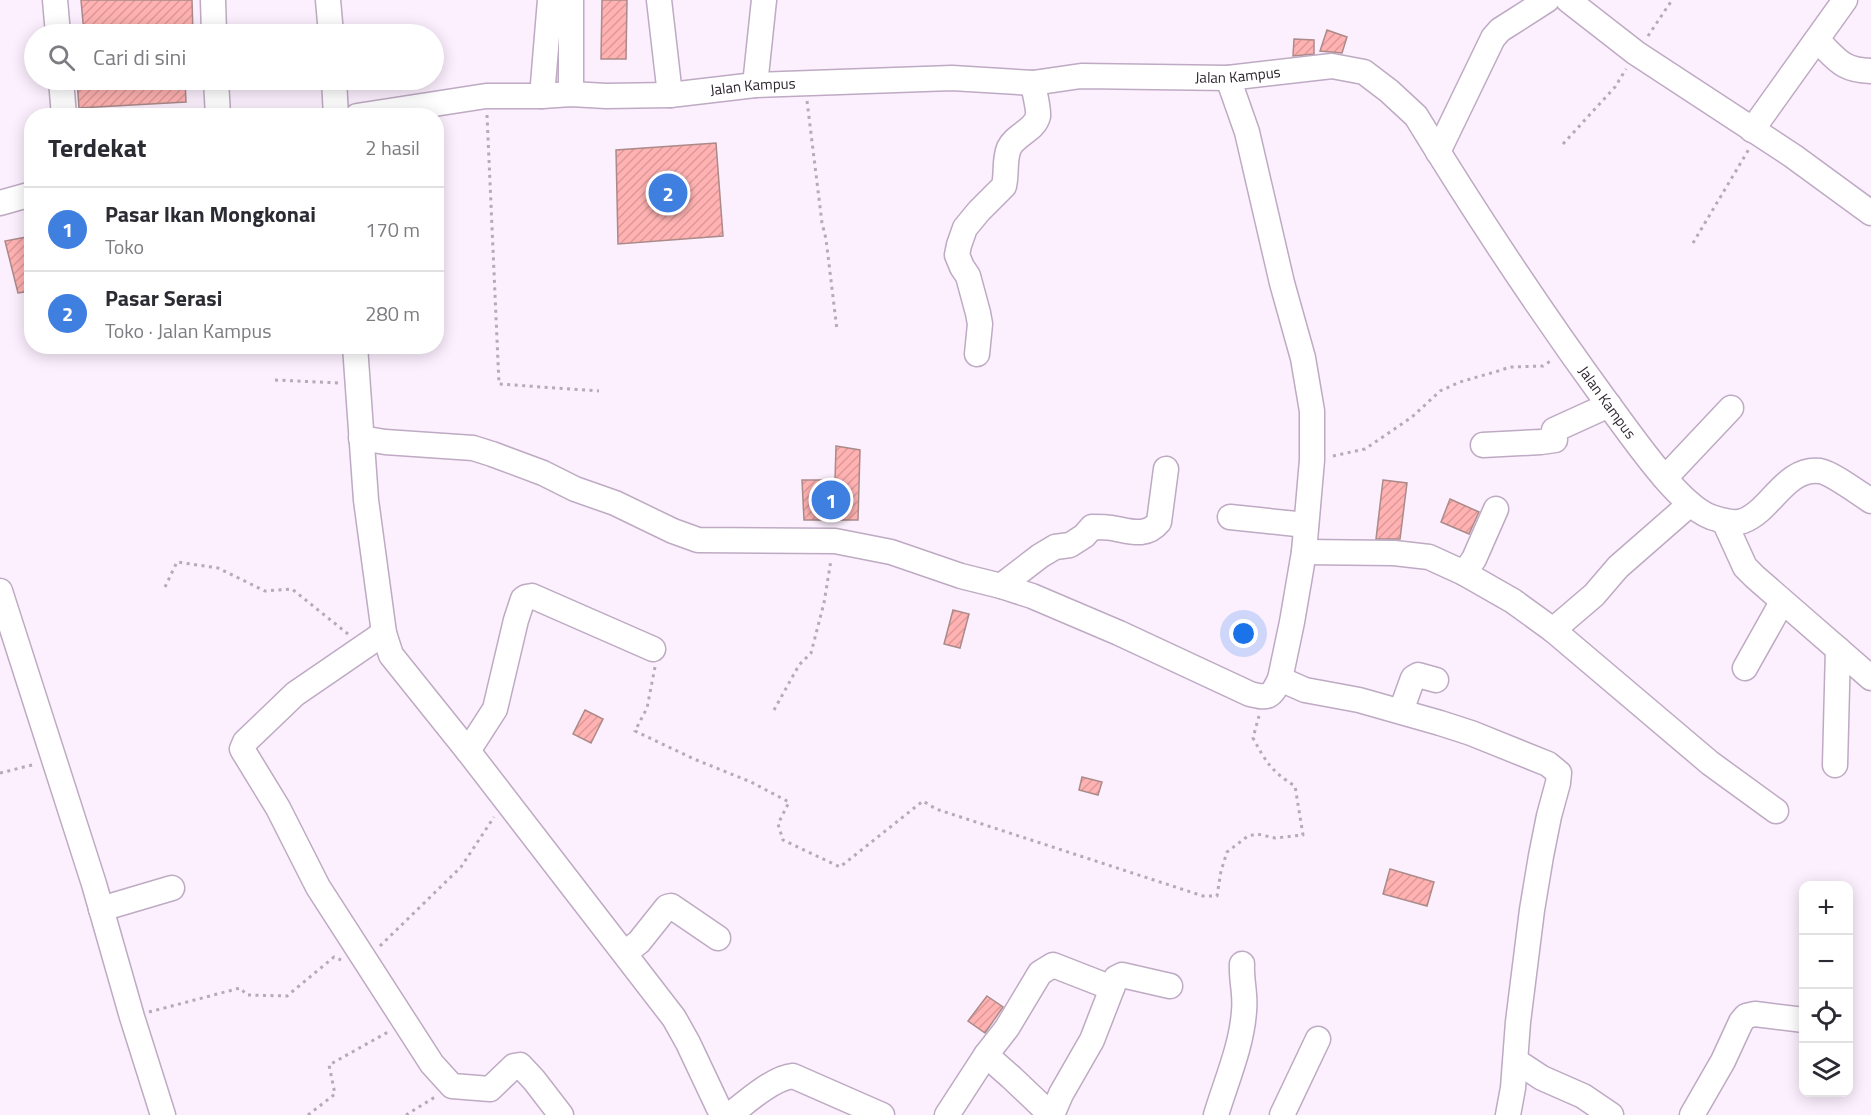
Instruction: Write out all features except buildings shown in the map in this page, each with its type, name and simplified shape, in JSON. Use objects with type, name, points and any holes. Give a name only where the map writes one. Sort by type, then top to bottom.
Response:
[{"type":"street","points":[[55,0],[57,24]]},
{"type":"street","points":[[213,0],[214,24]]},
{"type":"street","points":[[328,0],[330,24]]},
{"type":"street","points":[[542,96],[550,0]]},
{"type":"street","points":[[571,0],[571,94]]},
{"type":"street","points":[[659,0],[670,95]]},
{"type":"street","points":[[755,85],[764,0]]},
{"type":"street","points":[[1438,152],[1493,38],[1500,30],[1547,0]]},
{"type":"street","points":[[1568,0],[1636,53],[1755,132],[1867,202]]},
{"type":"street","points":[[1755,132],[1845,0]]},
{"type":"street","points":[[1817,40],[1842,65],[1859,71],[1871,71]]},
{"type":"street","name":"Jalan Kampus","points":[[409,108],[486,96],[670,95],[755,85],[806,85],[952,78],[1033,83],[1082,76],[1228,78],[1332,66],[1364,72],[1416,116],[1568,349],[1643,453],[1690,504],[1709,516],[1724,521]]},
{"type":"street","points":[[361,438],[385,442],[473,448],[543,473],[575,489],[615,503],[673,531],[698,540],[834,541],[891,552],[961,576],[1032,596],[1119,633],[1250,694],[1264,698],[1273,693],[1280,679],[1293,622],[1304,552],[1312,460],[1312,411],[1303,358],[1282,283],[1247,132],[1228,78]]},
{"type":"street","points":[[977,354],[980,324],[968,276],[957,255],[959,245],[965,228],[1004,186],[1010,146],[1033,125],[1038,116],[1033,83]]},
{"type":"street","points":[[63,90],[64,108]]},
{"type":"street","points":[[217,90],[218,108]]},
{"type":"street","points":[[335,90],[336,108]]},
{"type":"street","points":[[0,203],[24,196]]},
{"type":"street","points":[[355,354],[369,523],[384,633],[391,654],[625,952],[674,1018],[722,1115]]},
{"type":"street","points":[[1483,445],[1554,440],[1554,430],[1609,405]]},
{"type":"street","points":[[1665,478],[1731,408]]},
{"type":"street","points":[[1001,586],[1040,556],[1055,547],[1070,545],[1084,536],[1092,527],[1137,533],[1154,528],[1159,522],[1166,469]]},
{"type":"street","points":[[1871,501],[1822,471],[1804,472],[1786,484],[1762,508],[1742,522],[1724,521],[1745,567],[1782,602],[1871,678]]},
{"type":"street","points":[[1553,630],[1594,595],[1618,567],[1690,504]]},
{"type":"street","points":[[1464,573],[1474,560],[1496,509]]},
{"type":"street","points":[[1230,517],[1306,525]]},
{"type":"street","points":[[1304,552],[1394,553],[1429,557],[1464,573],[1513,601],[1553,630],[1710,763],[1776,811]]},
{"type":"street","points":[[468,751],[495,709],[516,620],[523,599],[526,597],[532,596],[653,649]]},
{"type":"street","points":[[1,598],[55,759],[132,1017],[164,1115]]},
{"type":"street","points":[[1745,668],[1782,602]]},
{"type":"street","points":[[384,633],[295,694],[245,742],[242,749],[278,808],[318,887],[432,1064],[452,1086],[490,1089],[513,1066],[520,1065],[561,1115]]},
{"type":"street","points":[[1835,765],[1838,650]]},
{"type":"street","points":[[1401,711],[1413,678],[1418,675],[1436,680]]},
{"type":"street","points":[[1280,679],[1305,690],[1359,700],[1471,733],[1548,764],[1559,773],[1532,910],[1508,1115]]},
{"type":"street","points":[[101,909],[172,888]]},
{"type":"street","points":[[625,952],[639,942],[671,906],[718,938]]},
{"type":"street","points":[[1216,1115],[1242,1030],[1245,1008],[1241,978],[1242,964]]},
{"type":"street","points":[[947,1115],[986,1055],[1007,1028],[1040,973],[1046,968],[1053,965],[1112,988]]},
{"type":"street","points":[[986,1055],[1052,1115],[1061,1094],[1092,1040],[1116,978],[1122,975],[1170,986]]},
{"type":"street","points":[[1692,1115],[1746,1016],[1755,1014],[1799,1020]]},
{"type":"street","points":[[1282,1115],[1318,1040]]},
{"type":"street","points":[[1516,1061],[1542,1078],[1583,1096],[1611,1115]]},
{"type":"street","points":[[730,1115],[776,1081],[793,1076],[874,1113]]},
{"type":"path","points":[[1563,144],[1615,87],[1672,0]]},
{"type":"path","points":[[806,85],[837,330]]},
{"type":"path","points":[[486,96],[499,384],[599,391]]},
{"type":"path","points":[[1693,243],[1755,132]]},
{"type":"path","points":[[1312,460],[1365,449],[1412,417],[1440,391],[1450,386],[1510,367],[1543,366],[1568,349]]},
{"type":"path","points":[[275,380],[357,384]]},
{"type":"path","points":[[774,710],[799,665],[812,653],[824,603],[834,541]]},
{"type":"path","points":[[165,587],[177,562],[218,568],[265,591],[292,589],[364,646]]},
{"type":"path","points":[[653,649],[657,652],[657,660],[647,708],[635,731],[694,759],[751,782],[789,802],[778,824],[783,840],[840,867],[923,801],[936,809],[1203,896],[1217,896],[1227,852],[1248,836],[1257,834],[1275,838],[1303,835],[1295,786],[1279,776],[1267,764],[1253,738],[1264,698]]},
{"type":"path","points":[[0,773],[55,759]]},
{"type":"path","points":[[132,1017],[240,988],[247,995],[286,996],[334,957],[349,963],[365,961],[461,867],[505,800]]},
{"type":"path","points":[[308,1115],[336,1094],[329,1065],[406,1023]]},
{"type":"path","points":[[406,1115],[452,1086]]},
{"type":"place","name":"Pasar Serasi","points":[[668,193]]},
{"type":"place","name":"Pasar Ikan Mongkonai","points":[[831,500]]}]
